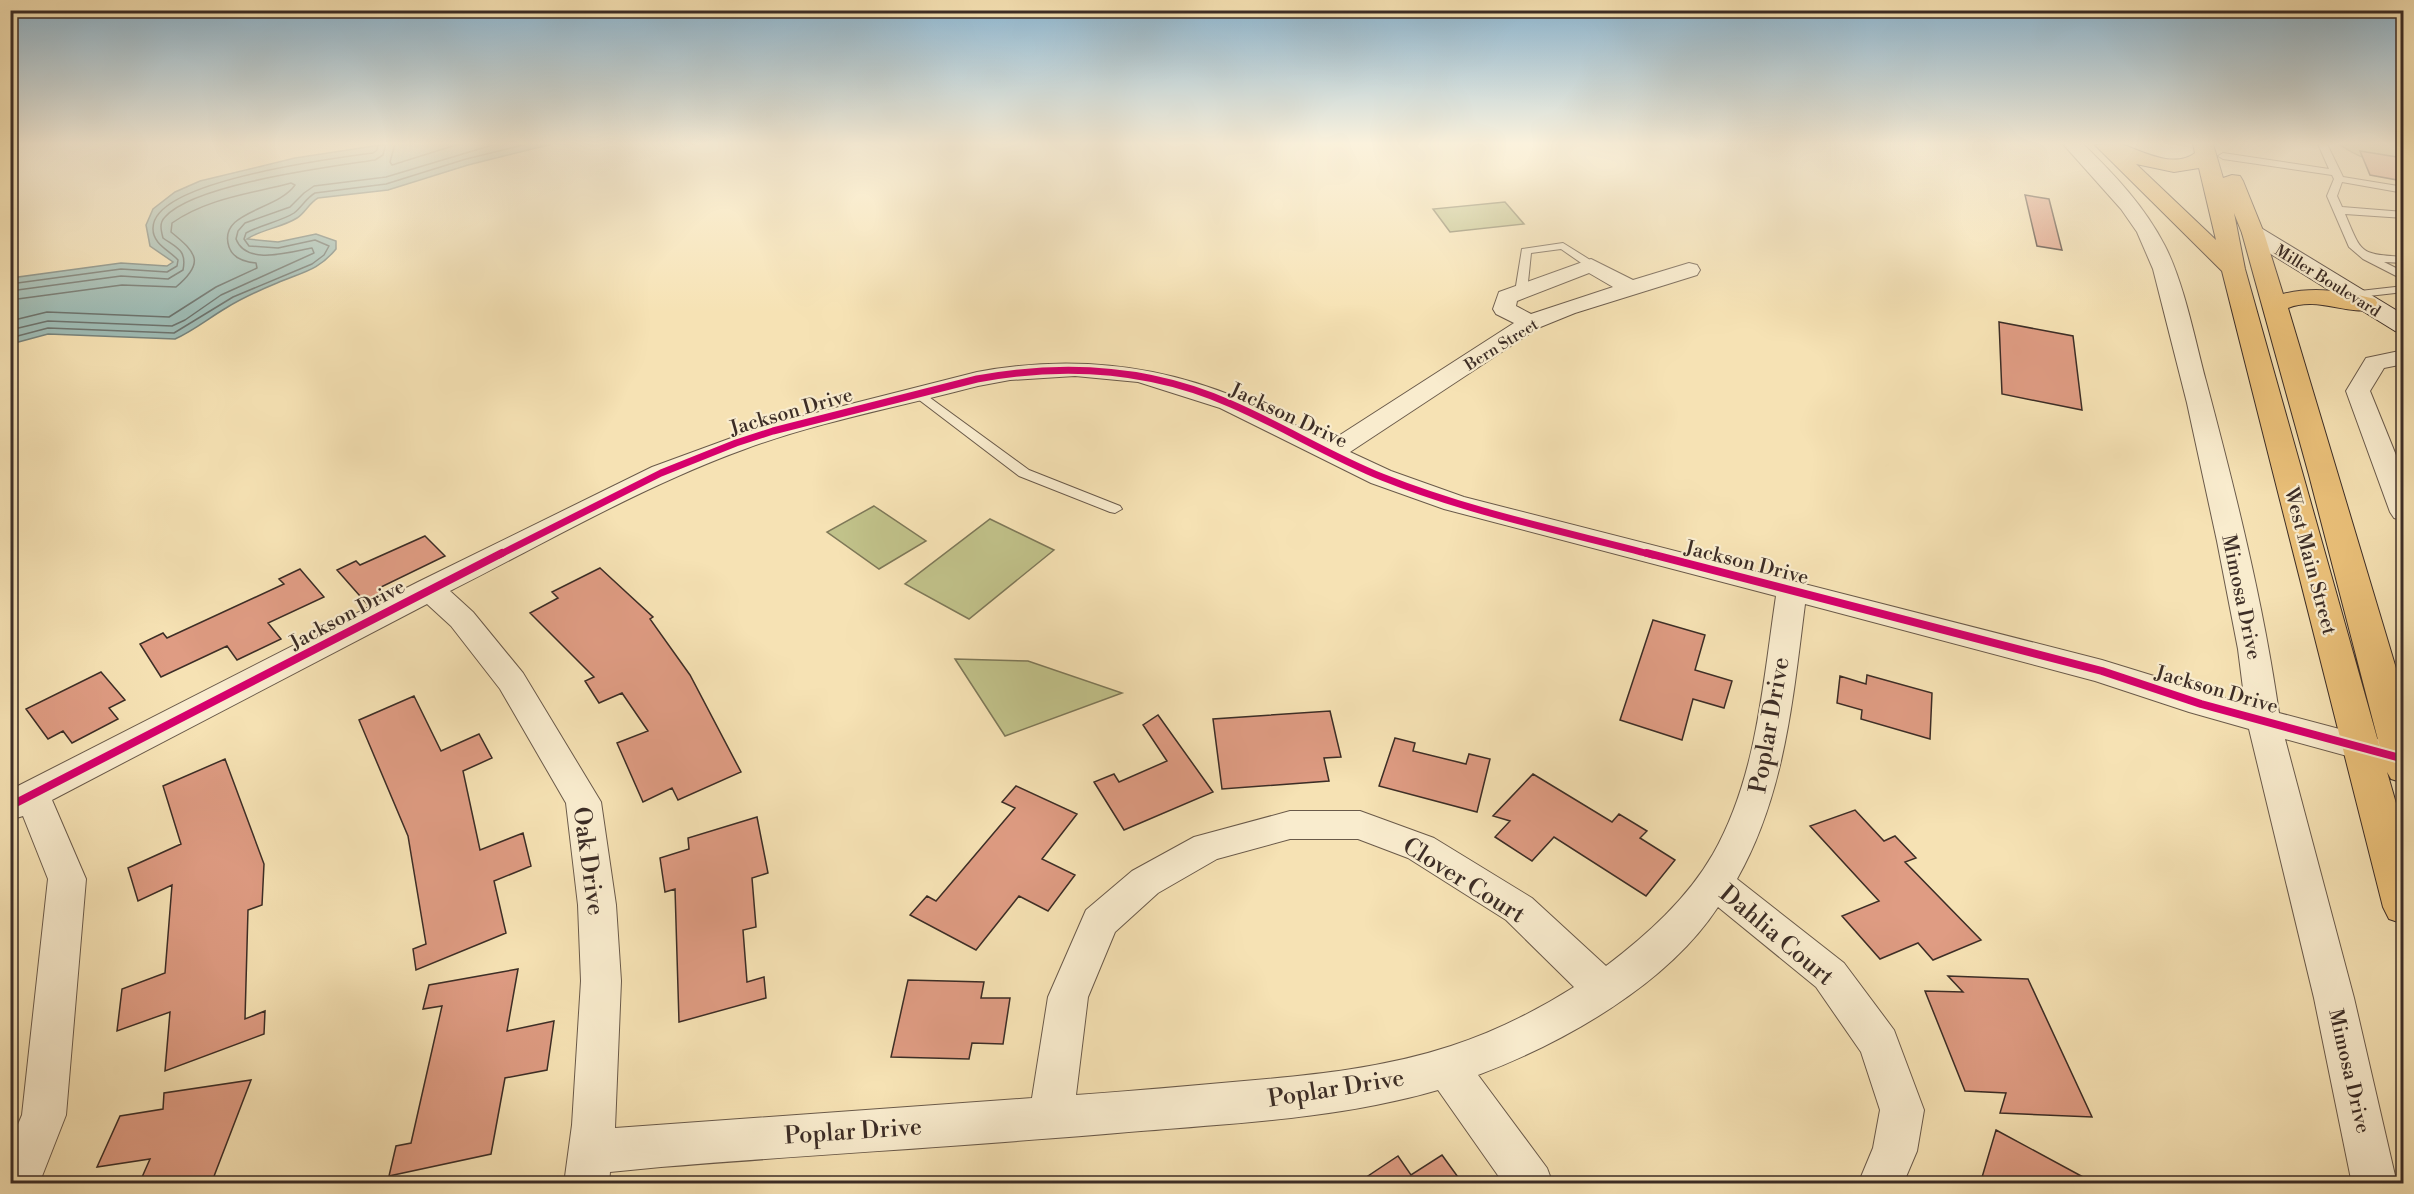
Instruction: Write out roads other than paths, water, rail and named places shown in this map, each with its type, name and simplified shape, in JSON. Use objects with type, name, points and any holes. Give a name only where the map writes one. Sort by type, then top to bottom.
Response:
[{"type":"main road","points":[[2161,200],[2233,269]]},
{"type":"main road","points":[[2198,200],[2253,233]]},
{"type":"main road","name":"West Main Street","points":[[2221,200],[2233,269],[2403,908]]},
{"type":"main road","name":"West Main Street","points":[[2237,200],[2253,233],[2328,486],[2397,736],[2402,762]]},
{"type":"main road","points":[[2274,305],[2289,298],[2312,296],[2358,299]]},
{"type":"street","name":"Mimosa Drive","points":[[2125,200],[2156,248],[2181,331],[2234,553],[2260,684],[2264,721],[2334,998],[2375,1184]]},
{"type":"street","name":"Miller Boulevard","points":[[2253,233],[2403,327]]},
{"type":"street","points":[[1530,324],[1504,309],[1507,297],[1591,265],[1631,288]]},
{"type":"street","name":"Bern Street","points":[[1330,453],[1530,324],[1567,308],[1689,270]]},
{"type":"street","points":[[2403,357],[2375,363],[2358,391],[2395,467],[2403,512]]},
{"type":"street","name":"Jackson Drive","points":[[21,801],[429,589],[699,457],[773,431],[918,393],[1010,373],[1065,369],[1107,371],[1169,383],[1229,403],[1381,477],[1454,503],[2102,671],[2201,704],[2360,747],[2402,762]]},
{"type":"street","name":"Oak Drive","points":[[429,589],[462,619],[512,681],[583,802],[597,905],[601,981],[588,1168]]},
{"type":"street","name":"Poplar Drive","points":[[588,1168],[738,1139],[1051,1119],[1330,1091],[1390,1082],[1447,1068],[1501,1048],[1550,1024],[1634,968],[1668,936],[1714,882],[1742,837],[1755,802],[1764,768],[1792,590]]},
{"type":"street","points":[[16,1184],[44,1115],[67,879],[21,801]]},
{"type":"street","name":"Clover Court","points":[[1051,1119],[1068,997],[1100,922],[1145,882],[1207,847],[1290,825],[1360,825],[1421,848],[1519,909],[1604,990]]},
{"type":"street","name":"Dahlia Court","points":[[1714,882],[1830,975],[1879,1043],[1902,1110],[1895,1151],[1880,1184]]},
{"type":"street","points":[[1447,1068],[1531,1184]]},
{"type":"lane","points":[[2333,200],[2353,245],[2367,257],[2403,277]]},
{"type":"lane","points":[[2338,212],[2403,215]]},
{"type":"lane","points":[[2338,212],[2403,224]]},
{"type":"lane","points":[[1521,292],[1526,251],[1563,246],[1591,265]]},
{"type":"lane","points":[[2367,257],[2403,260]]},
{"type":"lane","points":[[2358,299],[2403,289]]},
{"type":"lane","points":[[918,393],[1024,473],[1115,509]]},
{"type":"water","points":[[165,200],[316,200],[297,218],[247,239],[278,242],[316,234],[336,241],[336,249],[323,262],[309,270],[238,301],[175,339],[48,334],[11,344],[11,278],[121,263],[167,266],[173,262],[150,246],[146,225],[153,209]]}]
